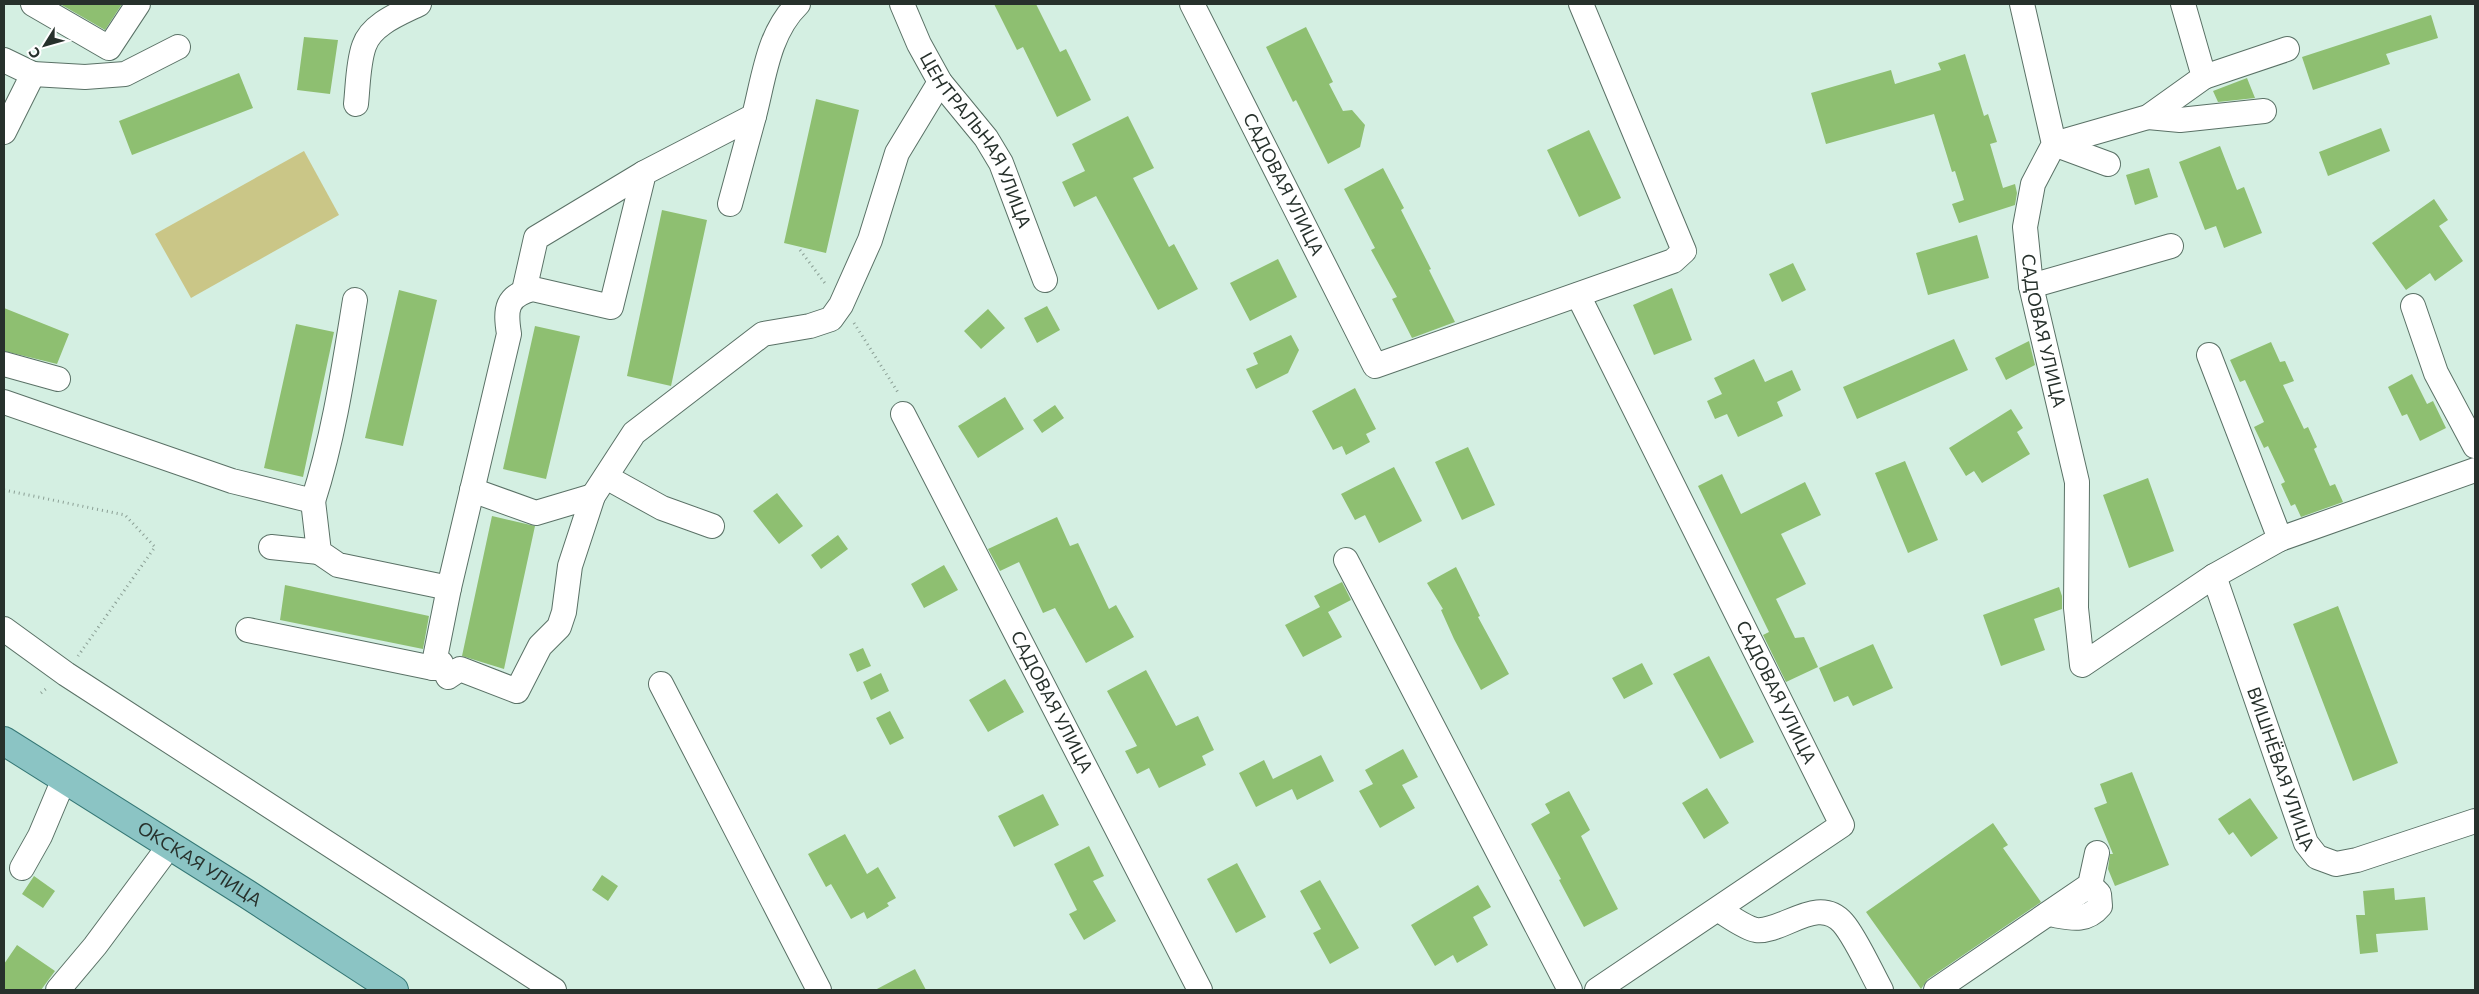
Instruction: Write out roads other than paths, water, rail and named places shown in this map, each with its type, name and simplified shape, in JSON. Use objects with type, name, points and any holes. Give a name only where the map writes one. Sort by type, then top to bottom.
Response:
[{"type":"main road","name":"ОКСКАЯ УЛИЦА","points":[[6,747],[64,779],[170,845],[394,990]]},
{"type":"street","points":[[33,4],[109,48],[138,4]]},
{"type":"street","points":[[356,104],[364,44],[374,30],[396,15],[419,4]]},
{"type":"street","points":[[730,204],[775,35],[786,15],[798,4]]},
{"type":"street","name":"ЦЕНТРАЛЬНАЯ УЛИЦА","points":[[902,4],[940,82],[986,138],[1002,162],[1045,280]]},
{"type":"street","name":"САДОВАЯ УЛИЦА","points":[[1192,4],[1375,366],[1578,295],[1842,825],[1719,910],[1597,990]]},
{"type":"street","points":[[1578,295],[1673,262],[1684,251],[1581,4]]},
{"type":"street","points":[[2022,4],[2054,144]]},
{"type":"street","points":[[2184,4],[2204,77]]},
{"type":"street","points":[[4,60],[33,74],[85,77],[125,74],[178,48]]},
{"type":"street","points":[[2054,144],[2148,117],[2204,77],[2288,49]]},
{"type":"street","points":[[4,132],[33,74]]},
{"type":"street","points":[[248,630],[433,668],[442,663],[448,677],[460,670],[517,691],[540,646],[559,627],[564,612],[570,566],[600,487],[634,433],[764,334],[810,326],[831,319],[842,305],[870,240],[897,153],[940,82]]},
{"type":"street","points":[[2148,117],[2180,120],[2264,111]]},
{"type":"street","points":[[524,291],[536,238],[644,173],[754,116]]},
{"type":"street","points":[[2054,144],[2108,164]]},
{"type":"street","name":"САДОВАЯ УЛИЦА","points":[[2054,144],[2033,184],[2025,227],[2032,286],[2077,482],[2076,608],[2082,664],[2214,576]]},
{"type":"street","points":[[433,668],[449,588],[509,334],[506,313],[511,300],[524,291],[533,289],[611,306],[644,173]]},
{"type":"street","points":[[2032,286],[2171,246]]},
{"type":"street","points":[[319,552],[313,501],[321,475],[346,352],[354,300]]},
{"type":"street","points":[[2413,306],[2436,373],[2475,446]]},
{"type":"street","points":[[2208,356],[2280,540]]},
{"type":"street","points":[[4,364],[58,379]]},
{"type":"street","points":[[4,402],[232,481],[313,501]]},
{"type":"street","name":"САДОВАЯ УЛИЦА","points":[[903,414],[1200,990]]},
{"type":"street","points":[[2214,576],[2280,540],[2475,470]]},
{"type":"street","points":[[472,490],[536,513],[600,487],[712,526]]},
{"type":"street","points":[[271,547],[319,552],[338,565],[449,588]]},
{"type":"street","points":[[1346,560],[1570,990]]},
{"type":"street","name":"ВИШНЁВАЯ УЛИЦА","points":[[2214,576],[2306,842],[2317,857],[2336,864],[2357,860],[2475,821]]},
{"type":"street","points":[[4,628],[66,674],[554,990]]},
{"type":"street","points":[[660,684],[819,990]]},
{"type":"street","points":[[22,868],[40,836],[64,779]]},
{"type":"street","points":[[58,990],[95,946],[170,845]]},
{"type":"street","points":[[1936,990],[2090,885],[2097,853]]},
{"type":"street","points":[[1719,910],[1755,930],[1769,929],[1808,913],[1827,914],[1842,922],[1881,990]]}]
